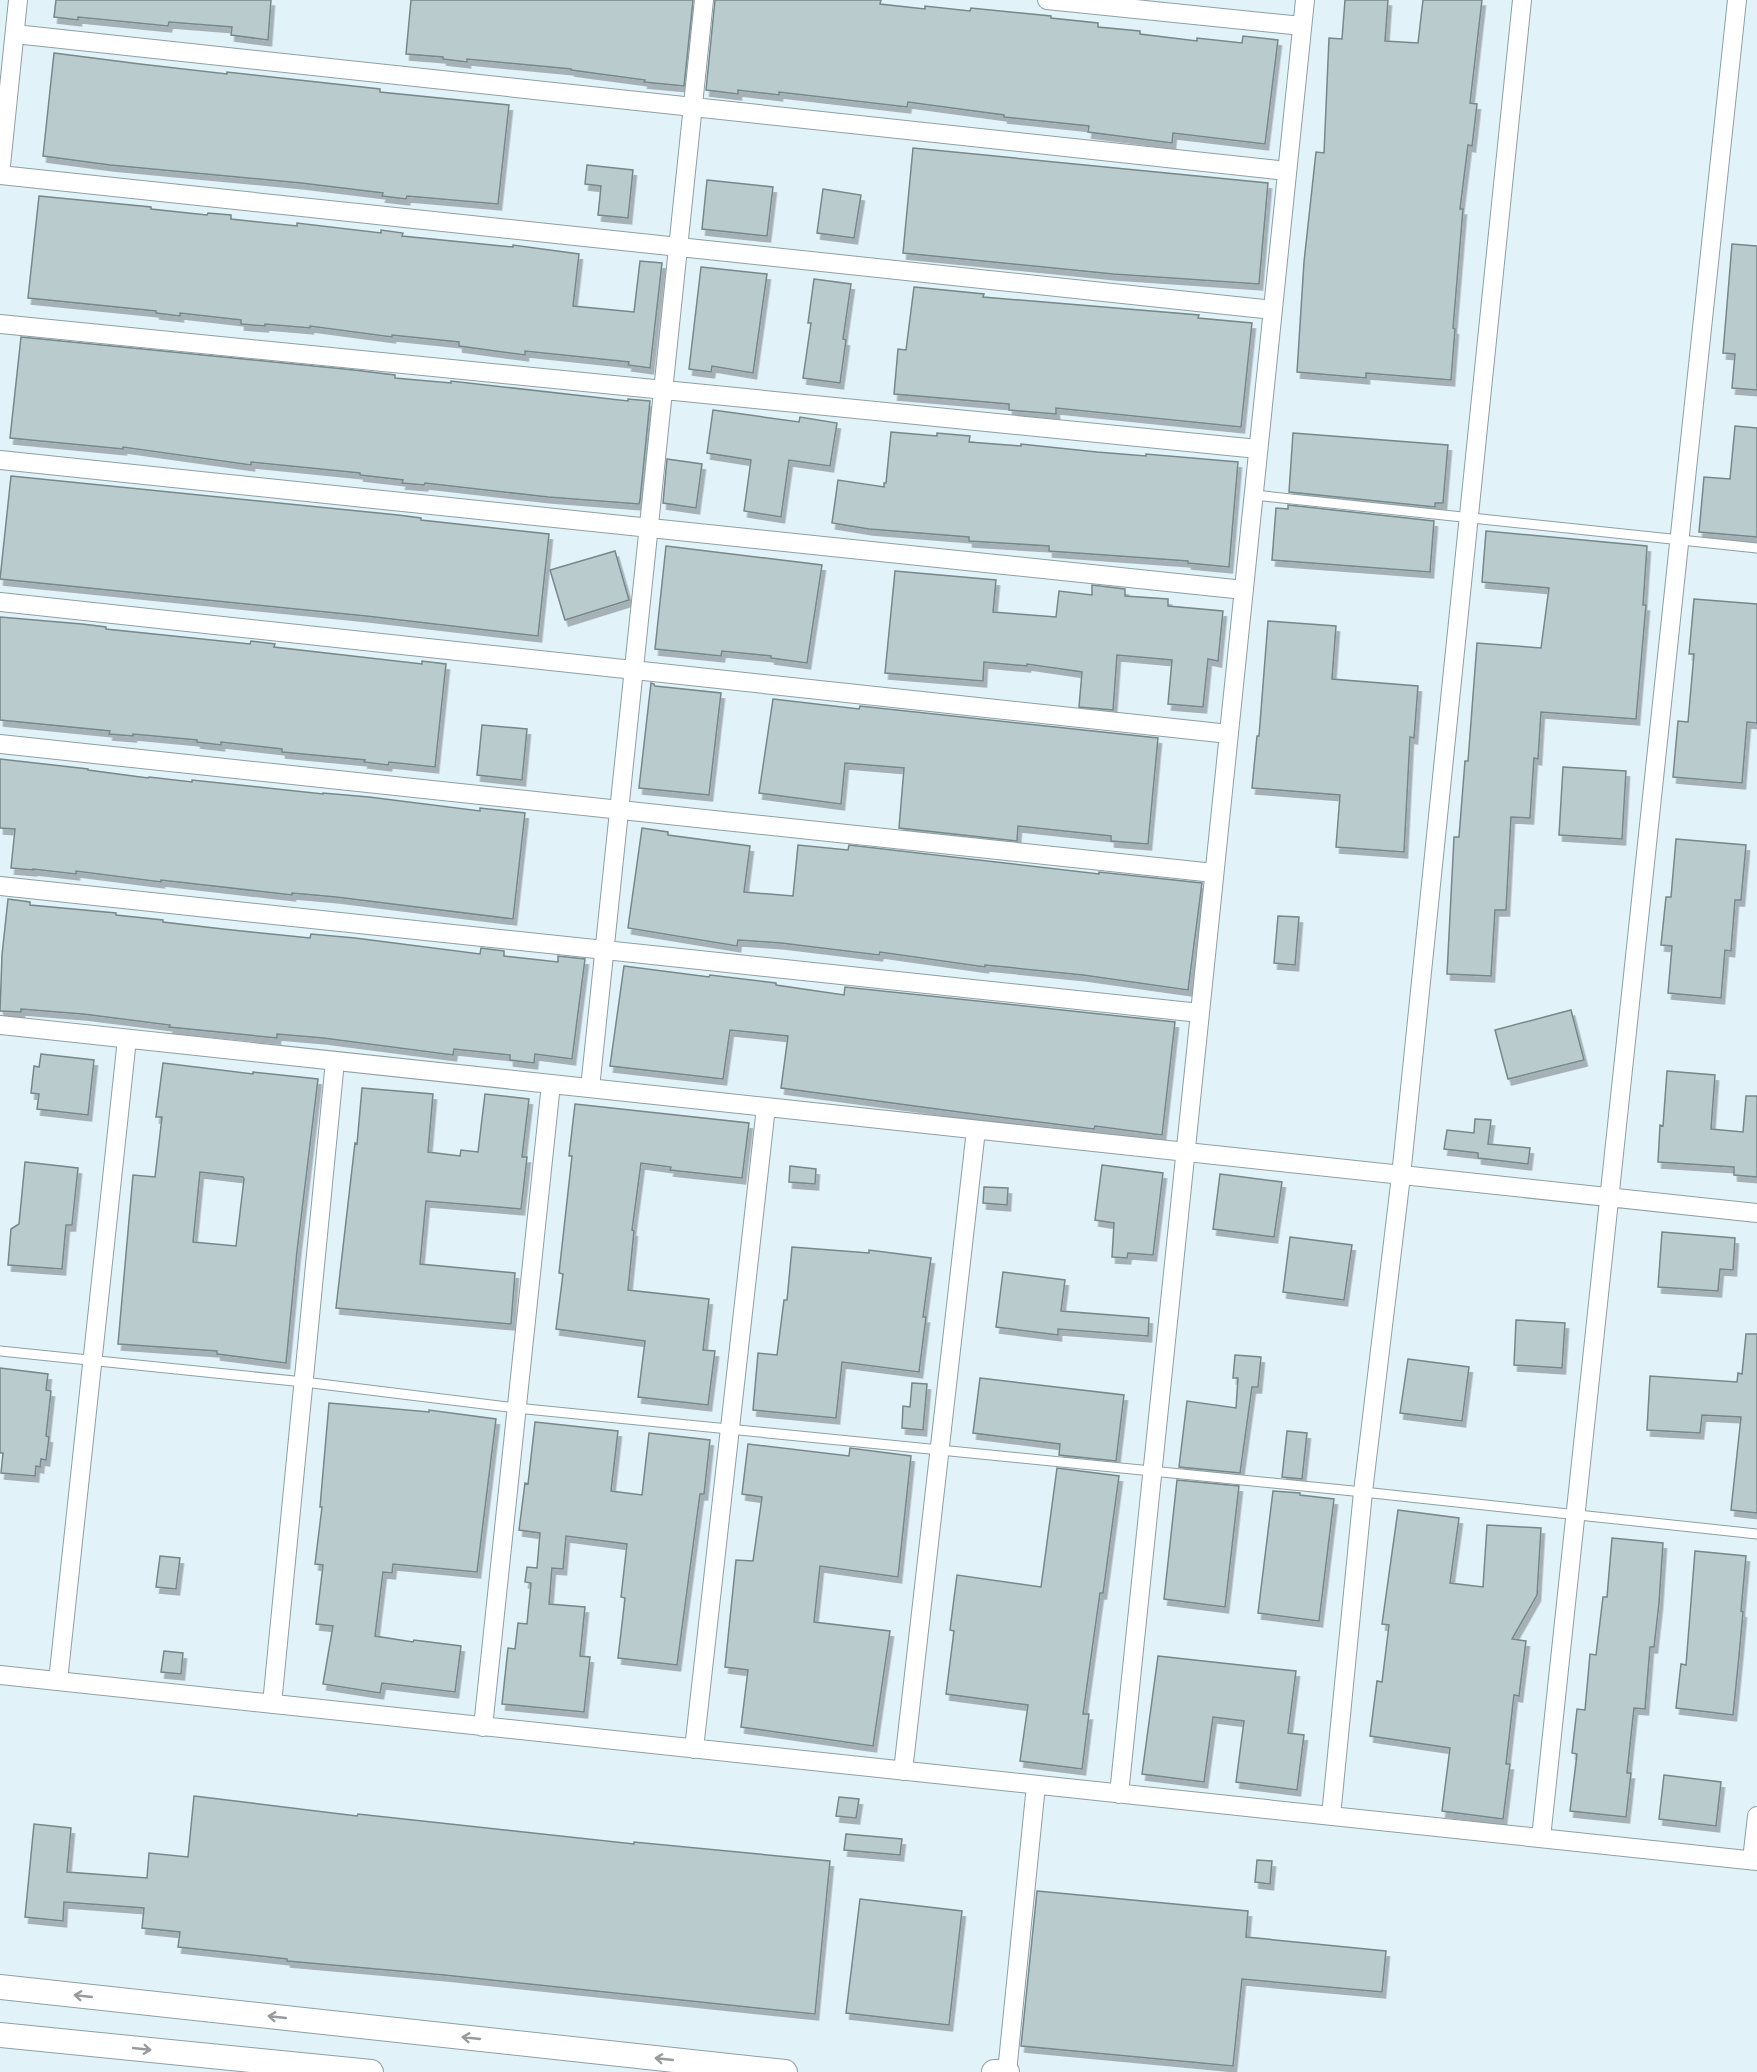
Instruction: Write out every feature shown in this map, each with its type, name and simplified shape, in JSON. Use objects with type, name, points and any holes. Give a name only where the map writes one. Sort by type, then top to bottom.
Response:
[{"type":"street","points":[[18,0],[3,112],[0,175],[1273,310]]},
{"type":"street","points":[[590,1088],[704,0]]},
{"type":"street","points":[[1047,0],[1302,26]]},
{"type":"street","points":[[1119,1794],[1305,0]]},
{"type":"street","points":[[1331,1816],[1363,1492],[1401,1176],[1522,0]]},
{"type":"street","points":[[1541,1838],[1737,0]]},
{"type":"street","points":[[15,34],[1287,171]]},
{"type":"street","points":[[0,324],[1258,449]]},
{"type":"street","points":[[0,460],[1244,590]]},
{"type":"street","points":[[0,602],[1229,734]]},
{"type":"street","points":[[0,744],[1214,873]]},
{"type":"street","points":[[0,886],[1200,1013]]},
{"type":"street","points":[[0,1025],[1757,1213]]},
{"type":"street","points":[[58,1681],[127,1039]]},
{"type":"street","points":[[272,1704],[335,1061]]},
{"type":"street","points":[[483,1727],[551,1084]]},
{"type":"street","points":[[694,1749],[766,1107]]},
{"type":"street","points":[[903,1771],[975,1130]]},
{"type":"street","points":[[0,1675],[1754,1860],[1757,1816]]},
{"type":"street","points":[[994,2072],[1007,2072],[1036,1785]]},
{"type":"street","points":[[0,1987],[785,2072]]},
{"type":"street","points":[[0,2035],[371,2072]]},
{"type":"lane","points":[[1254,495],[1757,548]]},
{"type":"lane","points":[[0,1351],[304,1382],[516,1408],[1363,1492],[1757,1534]]},
{"type":"building","points":[[56,0],[271,0],[268,40],[231,35],[232,27],[169,22],[168,26],[78,17],[78,20],[54,17]]},
{"type":"building","points":[[411,0],[693,0],[684,86],[644,82],[645,80],[571,69],[467,59],[467,62],[443,59],[443,57],[406,54]]},
{"type":"building","points":[[715,0],[881,0],[880,4],[925,9],[925,6],[970,11],[971,8],[1051,16],[1051,18],[1098,23],[1098,27],[1140,31],[1140,34],[1197,41],[1197,38],[1242,43],[1243,36],[1278,40],[1265,144],[1173,133],[1172,143],[1088,132],[1089,126],[1004,117],[1004,115],[908,102],[907,107],[779,92],[779,95],[738,90],[738,94],[706,90]]},
{"type":"building","points":[[1345,0],[1388,0],[1385,41],[1418,43],[1423,0],[1482,0],[1470,103],[1477,104],[1472,146],[1468,145],[1460,209],[1463,209],[1451,380],[1366,373],[1366,378],[1297,372],[1304,262],[1316,152],[1324,153],[1329,38],[1342,39]]},
{"type":"building","points":[[54,53],[509,105],[498,204],[407,196],[406,199],[382,196],[383,193],[301,183],[110,165],[43,156]]},
{"type":"building","points":[[913,148],[1268,183],[1259,284],[1113,274],[903,253]]},
{"type":"building","points":[[587,165],[633,170],[628,218],[598,215],[601,186],[585,184]]},
{"type":"building","points":[[707,180],[773,187],[767,236],[702,229]]},
{"type":"building","points":[[823,189],[861,195],[854,238],[817,233]]},
{"type":"building","points":[[39,196],[207,215],[208,213],[231,215],[231,219],[297,226],[297,223],[381,233],[381,230],[403,233],[402,236],[513,247],[513,245],[579,254],[573,306],[634,312],[640,261],[662,263],[650,368],[628,365],[629,362],[525,351],[525,355],[459,346],[459,342],[392,335],[392,337],[310,326],[310,328],[241,324],[241,320],[180,313],[180,316],[156,313],[156,311],[28,298]]},
{"type":"building","points":[[1732,244],[1757,246],[1757,390],[1732,388],[1735,354],[1723,353]]},
{"type":"building","points":[[701,267],[767,274],[753,373],[712,366],[711,372],[689,369]]},
{"type":"building","points":[[814,279],[851,284],[843,339],[846,340],[840,383],[803,378],[811,323],[808,323]]},
{"type":"building","points":[[914,287],[984,294],[983,297],[1199,315],[1198,318],[1252,323],[1241,427],[1056,408],[1056,414],[1009,410],[1009,404],[894,394],[898,349],[906,350]]},
{"type":"building","points":[[21,337],[354,370],[395,375],[395,378],[451,383],[451,381],[628,401],[628,399],[650,401],[639,504],[548,497],[425,483],[424,485],[402,483],[403,480],[360,475],[360,473],[251,462],[251,465],[123,447],[123,449],[10,438]]},
{"type":"building","points":[[713,410],[799,422],[800,417],[837,423],[830,466],[789,460],[781,517],[744,511],[751,460],[707,453]]},
{"type":"building","points":[[1735,426],[1757,428],[1757,537],[1699,532],[1704,477],[1730,479]]},
{"type":"building","points":[[891,432],[970,436],[969,442],[1021,446],[1021,444],[1238,462],[1229,567],[1188,563],[1188,561],[1049,551],[1049,546],[969,541],[969,537],[869,529],[832,523],[838,480],[884,487]]},
{"type":"building","points":[[1293,433],[1448,445],[1443,503],[1435,503],[1435,507],[1289,492]]},
{"type":"building","points":[[667,459],[702,464],[696,508],[663,503]]},
{"type":"building","points":[[11,476],[398,515],[421,518],[421,520],[549,534],[538,636],[0,579]]},
{"type":"building","points":[[1288,505],[1434,521],[1430,572],[1272,560],[1276,508],[1288,509]]},
{"type":"building","points":[[1486,531],[1647,546],[1643,605],[1646,605],[1636,719],[1541,712],[1538,759],[1534,758],[1530,818],[1511,817],[1506,910],[1495,910],[1491,976],[1447,974],[1454,837],[1459,837],[1465,761],[1468,761],[1477,643],[1541,648],[1549,588],[1482,582]]},
{"type":"building","points":[[666,546],[822,565],[807,663],[771,658],[771,656],[722,651],[721,656],[655,649]]},
{"type":"building","points":[[615,551],[629,600],[565,620],[550,570]]},
{"type":"building","points":[[895,571],[996,580],[993,612],[1056,617],[1059,591],[1092,595],[1092,585],[1125,589],[1125,596],[1168,599],[1168,606],[1223,611],[1218,661],[1208,659],[1203,707],[1168,704],[1172,660],[1117,655],[1113,710],[1079,707],[1082,672],[1027,664],[1027,666],[984,662],[983,681],[885,673]]},
{"type":"building","points":[[1694,599],[1757,604],[1757,723],[1747,722],[1742,783],[1673,777],[1678,721],[1688,722],[1694,654],[1689,654]]},
{"type":"building","points":[[0,617],[82,624],[106,627],[106,629],[250,644],[251,641],[275,644],[274,647],[422,664],[422,661],[446,664],[435,767],[389,762],[388,765],[364,762],[365,760],[282,752],[282,749],[221,742],[221,745],[197,742],[197,740],[133,734],[133,736],[109,734],[110,731],[0,720]]},
{"type":"building","points":[[1268,621],[1336,626],[1332,679],[1418,686],[1414,738],[1410,737],[1404,852],[1336,847],[1340,795],[1252,788],[1257,736],[1259,736]]},
{"type":"building","points":[[651,683],[655,686],[721,693],[709,795],[639,788]]},
{"type":"building","points":[[773,699],[859,709],[860,706],[1158,738],[1148,844],[1111,841],[1111,836],[1018,826],[1017,841],[899,828],[904,768],[845,763],[841,804],[759,793]]},
{"type":"building","points":[[482,725],[527,729],[522,780],[477,775]]},
{"type":"building","points":[[0,759],[148,778],[369,797],[480,811],[480,808],[525,813],[513,919],[336,897],[292,893],[292,895],[161,880],[161,882],[76,871],[76,874],[11,868],[15,829],[0,828]]},
{"type":"building","points":[[1563,767],[1626,771],[1622,839],[1559,835]]},
{"type":"building","points":[[642,828],[668,832],[668,835],[750,846],[744,892],[793,896],[798,845],[848,850],[849,845],[1099,874],[1099,872],[1202,883],[1188,990],[1083,975],[985,965],[985,967],[880,952],[879,955],[738,940],[737,946],[628,928]]},
{"type":"building","points":[[1676,839],[1746,845],[1741,900],[1735,900],[1731,951],[1725,950],[1721,998],[1668,993],[1672,946],[1661,945],[1666,897],[1671,897]]},
{"type":"building","points":[[8,899],[30,902],[30,905],[116,913],[116,915],[223,929],[310,938],[311,934],[355,938],[480,954],[481,948],[504,951],[504,956],[558,962],[558,956],[585,959],[572,1059],[535,1054],[534,1063],[510,1060],[510,1055],[454,1049],[453,1055],[323,1038],[277,1034],[277,1038],[169,1027],[170,1025],[83,1014],[21,1009],[21,1012],[0,1011],[2,955]]},
{"type":"building","points":[[1278,916],[1299,917],[1295,965],[1274,963]]},
{"type":"building","points":[[624,966],[776,983],[776,985],[844,995],[845,987],[1175,1022],[1162,1135],[1095,1126],[1094,1129],[781,1088],[788,1036],[730,1030],[723,1079],[610,1066]]},
{"type":"building","points":[[1571,1010],[1584,1060],[1508,1079],[1495,1030]]},
{"type":"building","points":[[41,1054],[94,1060],[88,1115],[37,1109],[39,1094],[31,1093],[34,1066],[39,1067]]},
{"type":"building","points":[[163,1063],[318,1079],[286,1363],[217,1354],[217,1351],[118,1344],[133,1175],[155,1177],[162,1117],[156,1117]],"holes":[[[200,1172],[243,1177],[236,1246],[193,1242]]]},
{"type":"building","points":[[1667,1071],[1715,1075],[1711,1129],[1743,1132],[1746,1096],[1757,1096],[1757,1177],[1734,1175],[1734,1167],[1658,1162]]},
{"type":"building","points":[[362,1088],[433,1094],[428,1152],[460,1156],[461,1150],[478,1152],[485,1094],[529,1099],[522,1157],[527,1157],[521,1209],[426,1201],[420,1264],[515,1273],[511,1324],[336,1308]]},
{"type":"building","points":[[575,1104],[749,1123],[742,1178],[670,1170],[671,1167],[641,1163],[632,1230],[634,1231],[628,1290],[709,1299],[703,1350],[715,1351],[708,1405],[638,1397],[645,1341],[556,1329],[563,1274],[559,1273],[572,1156],[569,1156]]},
{"type":"building","points":[[1475,1119],[1491,1120],[1488,1144],[1530,1148],[1528,1164],[1478,1158],[1478,1153],[1444,1149],[1447,1130],[1474,1133]]},
{"type":"building","points":[[25,1162],[78,1168],[72,1225],[66,1225],[62,1269],[8,1265],[11,1229],[19,1224]]},
{"type":"building","points":[[1102,1165],[1163,1173],[1153,1255],[1128,1253],[1127,1258],[1112,1257],[1114,1223],[1095,1220]]},
{"type":"building","points":[[790,1166],[816,1169],[815,1184],[789,1182]]},
{"type":"building","points":[[1220,1174],[1282,1182],[1274,1237],[1213,1229]]},
{"type":"building","points":[[984,1187],[1008,1188],[1007,1205],[983,1203]]},
{"type":"building","points":[[1662,1232],[1735,1238],[1733,1270],[1720,1269],[1718,1291],[1658,1287]]},
{"type":"building","points":[[1290,1237],[1352,1245],[1344,1300],[1283,1292]]},
{"type":"building","points":[[792,1247],[869,1253],[869,1250],[931,1258],[919,1372],[842,1362],[836,1418],[753,1410],[758,1353],[777,1355],[784,1300],[787,1300]]},
{"type":"building","points":[[1003,1272],[1065,1280],[1061,1311],[1149,1318],[1148,1336],[1058,1329],[1058,1335],[996,1327]]},
{"type":"building","points":[[1516,1320],[1565,1323],[1562,1368],[1514,1365]]},
{"type":"building","points":[[1746,1334],[1757,1334],[1757,1513],[1731,1510],[1741,1417],[1702,1415],[1700,1433],[1647,1430],[1650,1376],[1737,1382],[1738,1373],[1742,1374]]},
{"type":"building","points":[[1235,1355],[1261,1357],[1258,1387],[1252,1387],[1240,1473],[1179,1467],[1187,1401],[1236,1408],[1238,1378],[1233,1378]]},
{"type":"building","points":[[1408,1359],[1469,1367],[1462,1421],[1400,1413]]},
{"type":"building","points":[[0,1368],[48,1374],[46,1390],[51,1391],[46,1436],[49,1437],[46,1460],[41,1459],[40,1467],[36,1466],[35,1476],[1,1473],[3,1453],[0,1453]]},
{"type":"building","points":[[980,1378],[1124,1395],[1116,1461],[1059,1455],[1060,1444],[973,1433]]},
{"type":"building","points":[[912,1383],[927,1384],[923,1430],[902,1428],[903,1406],[910,1407]]},
{"type":"building","points":[[329,1403],[429,1412],[429,1410],[496,1419],[477,1572],[393,1564],[392,1573],[383,1572],[375,1636],[461,1646],[455,1692],[382,1683],[380,1693],[323,1684],[333,1626],[316,1624],[323,1565],[315,1564],[322,1507],[320,1507]]},
{"type":"building","points":[[535,1422],[618,1431],[611,1491],[642,1495],[649,1433],[710,1440],[704,1494],[700,1494],[677,1665],[618,1658],[625,1598],[621,1597],[627,1544],[566,1536],[563,1569],[552,1568],[549,1604],[585,1607],[580,1656],[590,1657],[584,1712],[502,1704],[508,1648],[515,1649],[518,1623],[527,1624],[531,1583],[525,1582],[527,1567],[537,1568],[540,1533],[519,1530],[525,1483],[528,1484]]},
{"type":"building","points":[[1287,1431],[1307,1433],[1302,1479],[1282,1477]]},
{"type":"building","points":[[748,1444],[849,1456],[850,1448],[911,1456],[898,1577],[820,1566],[814,1622],[890,1631],[873,1746],[741,1727],[748,1670],[725,1667],[736,1560],[753,1561],[762,1497],[742,1494]]},
{"type":"building","points":[[1057,1468],[1119,1476],[1083,1714],[1089,1714],[1082,1769],[1020,1761],[1028,1705],[946,1694],[954,1631],[950,1630],[957,1575],[1041,1587]]},
{"type":"building","points":[[1177,1480],[1239,1486],[1225,1607],[1164,1599]]},
{"type":"building","points":[[1273,1491],[1334,1499],[1319,1621],[1258,1613]]},
{"type":"building","points":[[1398,1510],[1459,1518],[1450,1583],[1483,1587],[1487,1525],[1541,1528],[1537,1595],[1512,1639],[1526,1641],[1519,1696],[1514,1695],[1506,1764],[1510,1764],[1503,1819],[1442,1811],[1450,1748],[1370,1736],[1377,1681],[1382,1682],[1389,1625],[1382,1624]]},
{"type":"building","points":[[1612,1538],[1663,1543],[1659,1603],[1654,1647],[1650,1647],[1645,1709],[1634,1708],[1627,1773],[1631,1773],[1626,1817],[1570,1811],[1577,1754],[1572,1753],[1577,1709],[1585,1710],[1590,1654],[1596,1655],[1603,1597],[1607,1597]]},
{"type":"building","points":[[1695,1551],[1746,1556],[1733,1715],[1676,1708],[1681,1664],[1686,1665]]},
{"type":"building","points":[[160,1556],[180,1558],[176,1589],[156,1587]]},
{"type":"building","points":[[164,1651],[183,1653],[181,1674],[161,1672]]},
{"type":"building","points":[[1158,1656],[1296,1671],[1288,1733],[1304,1735],[1297,1790],[1236,1782],[1244,1721],[1213,1717],[1204,1782],[1142,1774]]},
{"type":"building","points":[[1664,1775],[1721,1782],[1716,1826],[1659,1819]]},
{"type":"building","points":[[194,1796],[357,1816],[358,1814],[634,1844],[634,1842],[830,1861],[815,2014],[287,1961],[287,1959],[178,1947],[180,1932],[142,1928],[144,1908],[64,1902],[63,1921],[25,1917],[34,1824],[71,1828],[67,1872],[147,1878],[149,1853],[188,1857]]},
{"type":"building","points":[[839,1797],[859,1799],[856,1818],[836,1816]]},
{"type":"building","points":[[846,1834],[902,1839],[900,1855],[844,1850]]},
{"type":"building","points":[[1257,1860],[1272,1861],[1270,1884],[1255,1882]]},
{"type":"building","points":[[1037,1891],[1248,1911],[1246,1937],[1386,1951],[1382,1992],[1242,1979],[1233,2066],[1021,2046]]},
{"type":"building","points":[[860,1899],[962,1911],[949,2025],[846,2013]]}]
